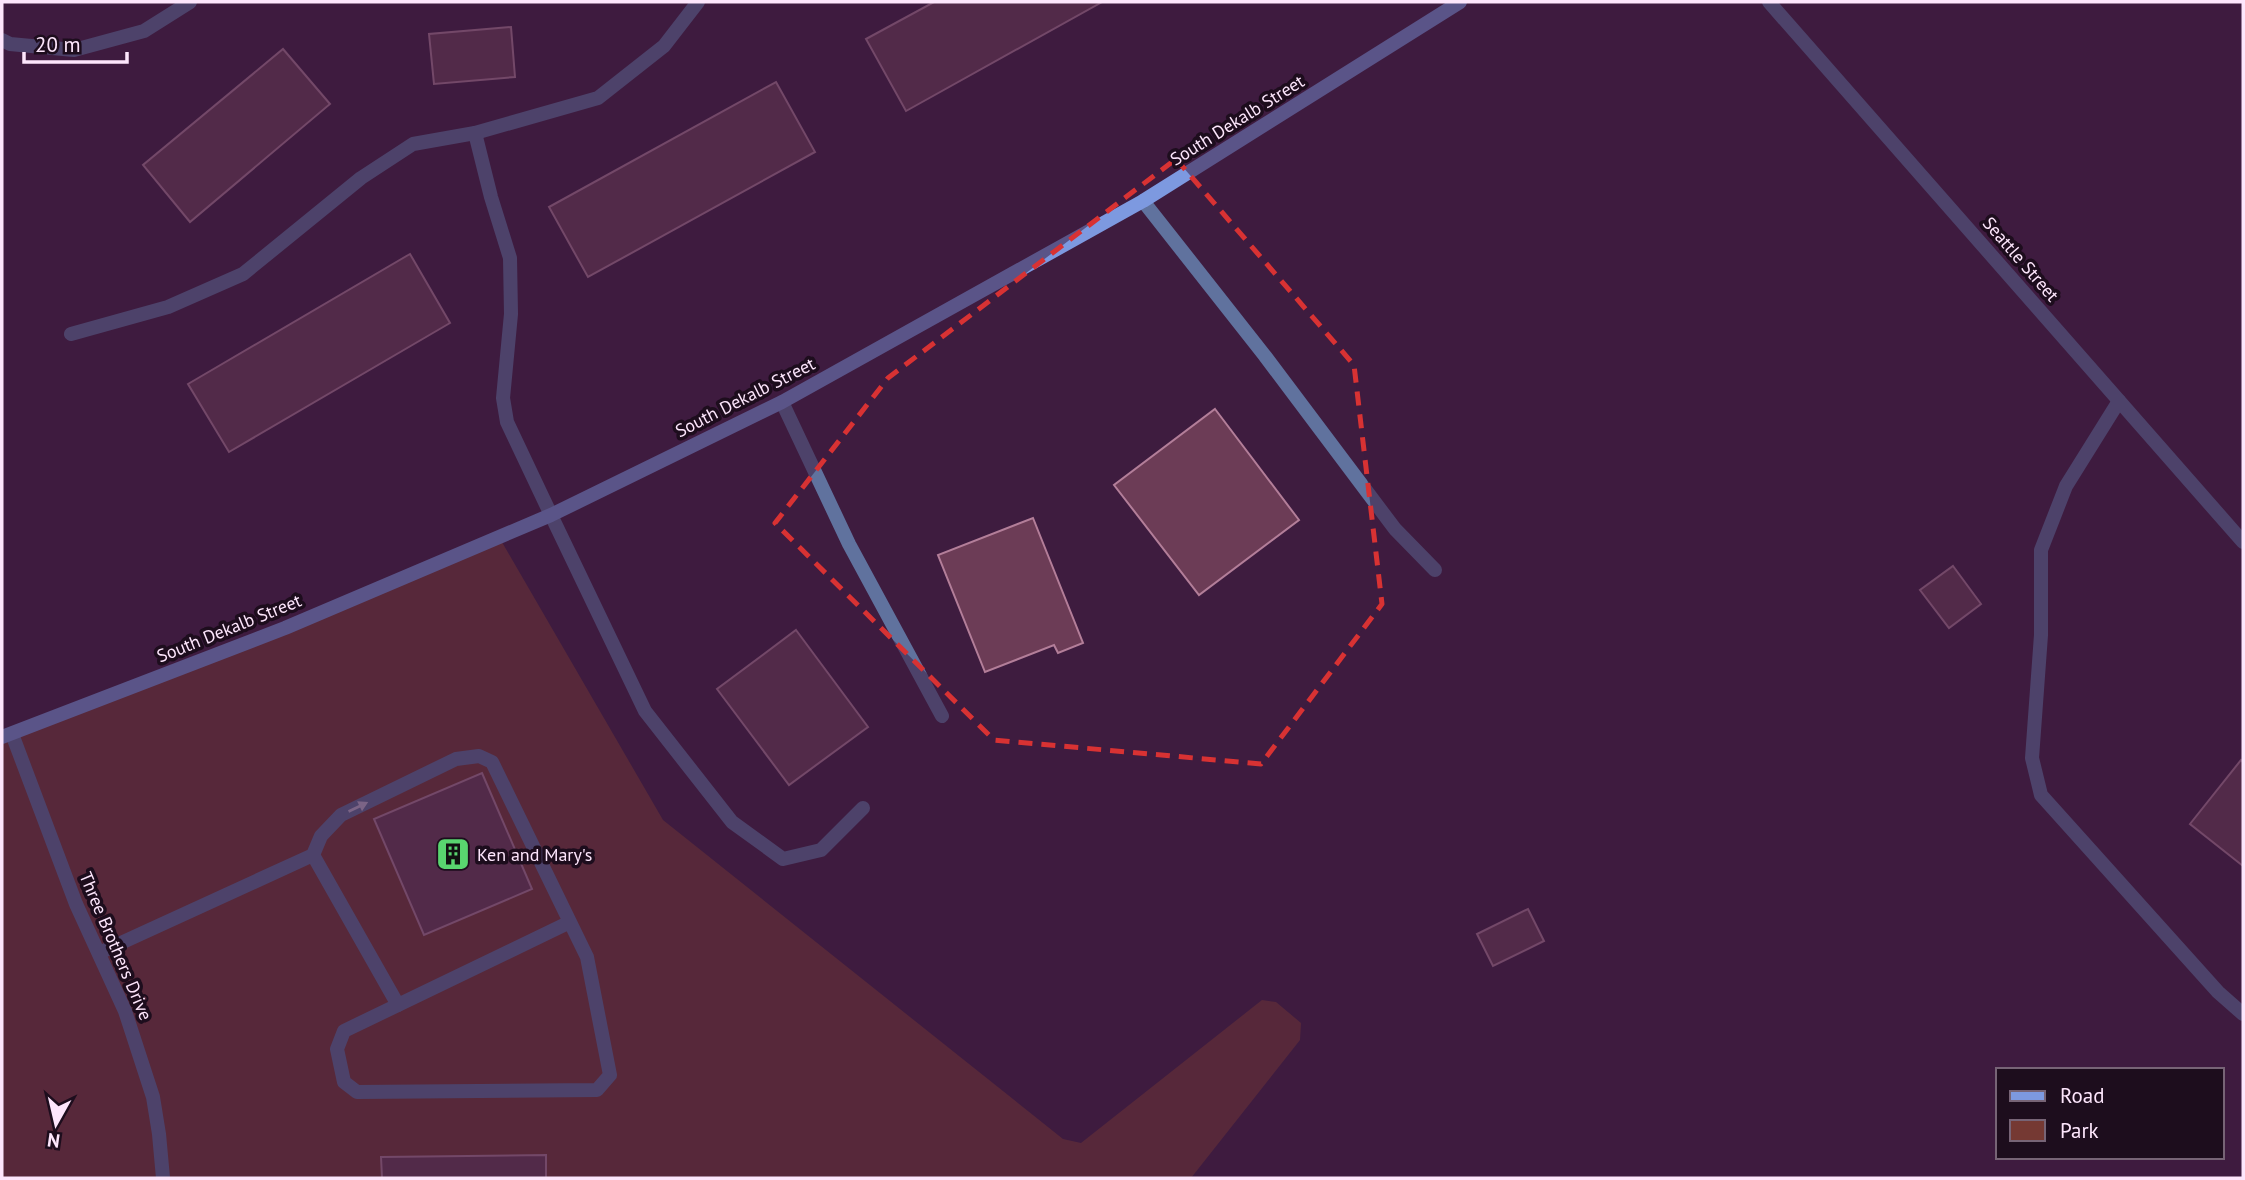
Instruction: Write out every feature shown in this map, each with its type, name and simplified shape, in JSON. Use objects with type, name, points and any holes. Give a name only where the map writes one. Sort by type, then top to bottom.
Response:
[{"type":"main road","name":"South Dekalb Street","points":[[7,736],[285,628],[551,515],[782,402],[1143,201],[1460,2]]},
{"type":"street","points":[[2,40],[10,44],[74,50],[144,31],[190,2]]},
{"type":"street","points":[[71,334],[168,307],[243,274],[361,178],[413,144],[475,133],[598,98],[664,46],[698,2]]},
{"type":"street","name":"Seattle Street","points":[[1769,2],[2243,542]]},
{"type":"street","points":[[475,133],[510,258],[511,314],[503,398],[507,422],[645,711],[732,822],[783,859],[821,850],[863,808]]},
{"type":"street","points":[[1143,201],[1265,356],[1395,529],[1435,570]]},
{"type":"street","points":[[2119,401],[2066,486],[2041,550],[2041,635],[2032,758],[2041,795],[2218,992],[2243,1014]]},
{"type":"street","points":[[782,402],[849,544],[942,716]]},
{"type":"street","name":"Three Brothers Drive","points":[[7,736],[76,904],[125,1011],[153,1097],[163,1178]]},
{"type":"street","points":[[99,953],[313,855],[321,836],[341,815],[456,759],[479,756],[492,762],[570,922],[587,957],[610,1075],[597,1090],[357,1092],[344,1082],[337,1049],[344,1031],[570,922]]},
{"type":"street","points":[[313,855],[398,1005]]},
{"type":"highlighted area","points":[[1176,159],[1354,365],[1382,604],[1261,764],[994,740],[775,523],[888,378]]},
{"type":"green space","points":[[499,537],[663,820],[1063,1139],[1081,1143],[1262,1000],[1276,1002],[1301,1023],[1300,1040],[1191,1178],[2,1178],[2,737]]},
{"type":"building","points":[[934,2],[1102,2],[906,111],[866,39]]},
{"type":"building","points":[[511,27],[515,77],[434,84],[429,34]]},
{"type":"building","points":[[283,49],[330,104],[190,222],[143,165]]},
{"type":"building","points":[[776,82],[815,152],[588,277],[549,207]]},
{"type":"building","points":[[410,254],[450,323],[229,452],[188,384]]},
{"type":"building","points":[[1215,409],[1299,520],[1199,595],[1114,485]]},
{"type":"building","points":[[1033,518],[1083,643],[1058,653],[1054,645],[985,672],[938,555]]},
{"type":"building","points":[[1953,566],[1981,604],[1949,628],[1920,590]]},
{"type":"building","points":[[796,630],[868,727],[789,785],[717,689]]},
{"type":"building","points":[[2241,760],[2243,762],[2243,866],[2190,824]]},
{"type":"building","name":"Ken and Mary's","points":[[482,773],[532,889],[424,935],[374,819]]},
{"type":"building","points":[[1528,909],[1544,941],[1493,966],[1477,934]]},
{"type":"building","points":[[546,1155],[546,1178],[382,1178],[381,1157]]},
{"type":"place","name":"Ken and Mary's","points":[[453,854]]}]
